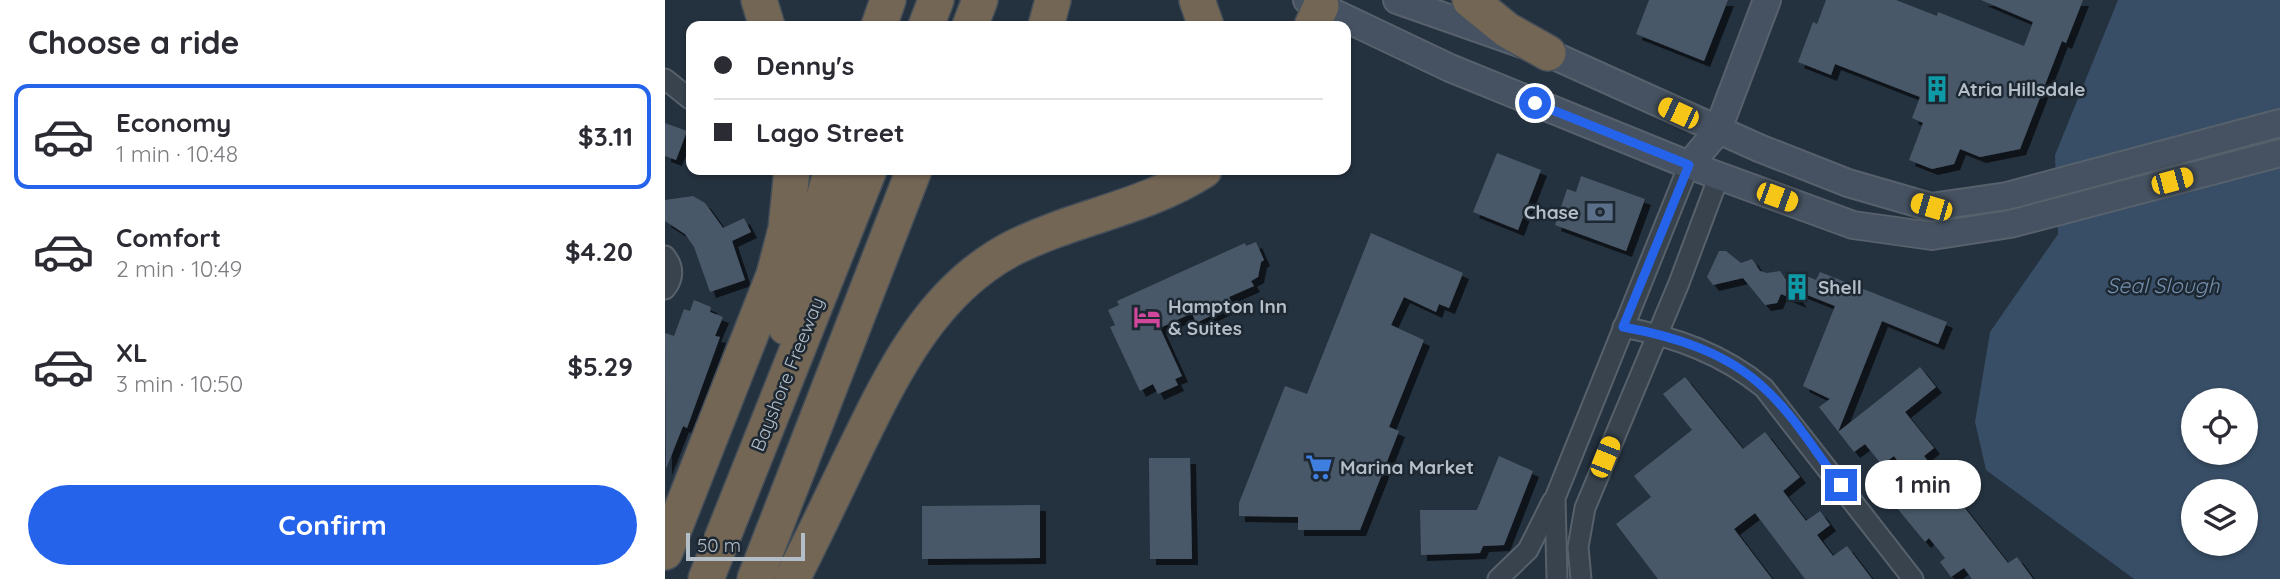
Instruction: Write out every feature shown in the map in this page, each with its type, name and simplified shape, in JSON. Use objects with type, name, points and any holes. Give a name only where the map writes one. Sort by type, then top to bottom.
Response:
[{"type":"highway","points":[[759,0],[765,21]]},
{"type":"highway","points":[[881,21],[888,0]]},
{"type":"highway","points":[[928,21],[936,0]]},
{"type":"highway","points":[[972,21],[981,0]]},
{"type":"highway","points":[[1047,21],[1053,0]]},
{"type":"highway","points":[[1197,0],[1204,21]]},
{"type":"highway","points":[[1470,0],[1507,30],[1548,53]]},
{"type":"highway","points":[[665,552],[774,275],[786,229],[791,175]]},
{"type":"highway","points":[[750,467],[804,258],[830,175]]},
{"type":"highway","name":"Bayshore Freeway","points":[[706,579],[867,175]]},
{"type":"highway","points":[[755,579],[913,175]]},
{"type":"highway","points":[[792,579],[898,365],[954,291],[973,274],[1012,249],[1161,194],[1195,175]]},
{"type":"main road","points":[[1397,0],[1548,53],[1717,132],[1848,183],[1931,207],[2007,196],[2280,123]]},
{"type":"main road","points":[[1689,165],[1717,132],[1767,0]]},
{"type":"main road","points":[[1316,8],[1345,21]]},
{"type":"main road","points":[[1351,24],[1450,68],[1689,165],[1853,225],[1932,236],[2010,224],[2280,153]]},
{"type":"main road","points":[[1717,132],[1719,176]]},
{"type":"street","points":[[665,79],[686,96]]},
{"type":"street","points":[[1498,579],[1528,550],[1555,498],[1689,165]]},
{"type":"street","points":[[1579,578],[1578,547],[1585,508],[1636,380],[1658,334],[1719,176]]},
{"type":"street","points":[[665,256],[672,268],[673,278],[665,289]]},
{"type":"street","points":[[1623,327],[1658,334],[1724,360],[1764,388],[1913,579]]},
{"type":"street","points":[[1555,498],[1557,579]]},
{"type":"water","name":"Seal Slough","points":[[2118,0],[2280,0],[2280,579],[2134,579],[1986,470],[1975,422],[1990,332],[2058,234],[2055,155]]},
{"type":"building","points":[[1649,0],[1728,0],[1704,61],[1636,34]]},
{"type":"building","name":"Atria Hillsdale","points":[[1826,0],[1896,0],[1937,16],[1938,12],[2024,46],[2033,22],[1981,0],[2083,0],[2066,43],[2062,41],[2020,149],[1980,157],[1960,149],[1954,164],[1932,169],[1909,160],[1923,123],[1912,118],[1920,97],[1835,64],[1831,75],[1798,62],[1813,22],[1817,24]]},
{"type":"building","points":[[665,123],[686,131],[686,134],[676,160],[665,156]]},
{"type":"building","points":[[1497,153],[1541,170],[1518,230],[1473,212]]},
{"type":"building","name":"Chase","points":[[1581,176],[1645,199],[1626,251],[1555,225],[1567,189],[1576,192]]},
{"type":"building","points":[[693,196],[705,203],[723,228],[744,218],[751,232],[732,241],[745,280],[710,292],[694,247],[685,234],[665,221],[665,200]]},
{"type":"building","points":[[1371,233],[1463,273],[1449,308],[1439,304],[1436,312],[1404,297],[1391,325],[1424,340],[1389,427],[1399,431],[1360,530],[1298,530],[1298,517],[1239,516],[1239,503],[1285,386],[1307,394]]},
{"type":"building","name":"Hampton Inn & Suites","points":[[1256,242],[1264,260],[1261,262],[1258,277],[1251,281],[1254,286],[1229,297],[1233,305],[1196,323],[1192,313],[1160,328],[1182,376],[1175,379],[1178,385],[1158,394],[1153,384],[1140,391],[1110,327],[1115,325],[1108,310],[1119,305],[1117,301],[1245,243],[1246,246]]},
{"type":"building","points":[[1719,251],[1726,251],[1741,263],[1752,259],[1760,271],[1780,271],[1791,287],[1797,272],[1816,280],[1820,272],[1947,322],[1938,344],[1882,321],[1838,432],[1819,407],[1830,399],[1803,386],[1835,306],[1792,289],[1801,302],[1781,294],[1777,303],[1765,305],[1743,278],[1713,285],[1707,277]]},
{"type":"building","points":[[694,300],[711,307],[710,312],[723,317],[715,336],[720,337],[687,428],[683,426],[666,469],[665,333],[674,336],[684,309],[690,311]]},
{"type":"building","points":[[1920,367],[1936,387],[1905,412],[1934,448],[1924,456],[2008,563],[2017,557],[2033,579],[1972,579],[1964,568],[1951,577],[1940,562],[1945,558],[1929,538],[1925,542],[1897,508],[1911,496],[1900,482],[1908,475],[1894,456],[1882,465],[1865,444],[1854,452],[1838,432]]},
{"type":"building","points":[[1685,377],[1743,449],[1765,432],[1800,477],[1783,491],[1806,521],[1820,511],[1830,525],[1817,535],[1833,556],[1847,546],[1872,579],[1805,579],[1755,513],[1734,529],[1772,579],[1658,579],[1616,524],[1651,497],[1634,476],[1692,430],[1663,394]]},
{"type":"building","points":[[1499,456],[1533,471],[1504,545],[1483,546],[1480,553],[1421,555],[1420,510],[1477,510]]},
{"type":"building","points":[[1149,458],[1190,458],[1192,559],[1150,559]]},
{"type":"building","points":[[1040,505],[1040,558],[922,559],[922,506]]},
{"type":"place","name":"Atria Hillsdale","points":[[1937,89]]},
{"type":"place","name":"Chase","points":[[1600,212]]},
{"type":"place","name":"Shell","points":[[1797,287]]},
{"type":"place","name":"Hampton Inn & Suites","points":[[1147,317]]},
{"type":"place","name":"Marina Market","points":[[1319,467]]},
{"type":"route","points":[[1535,103],[1689,165],[1623,327],[1658,334],[1697,348],[1747,374],[1774,398],[1841,485]]}]
